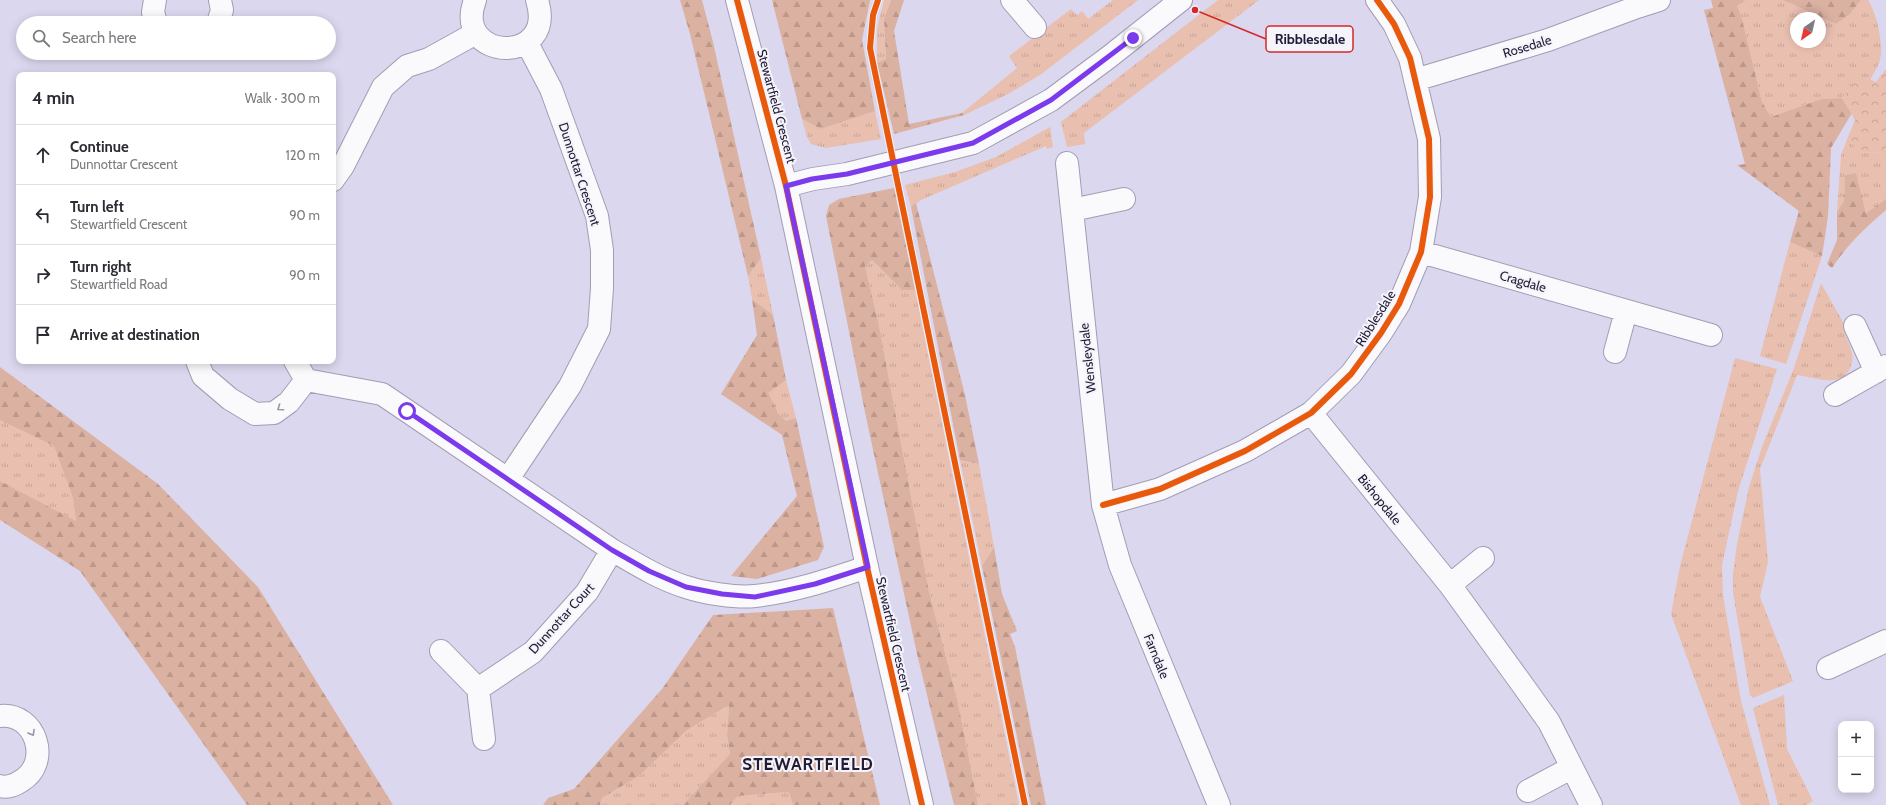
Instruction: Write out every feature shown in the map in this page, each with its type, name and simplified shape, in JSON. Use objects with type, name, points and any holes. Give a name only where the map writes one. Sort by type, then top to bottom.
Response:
[{"type":"street","points":[[154,0],[155,16]]},
{"type":"street","points":[[220,0],[222,10],[220,16]]},
{"type":"street","points":[[475,0],[472,9],[472,21],[476,33],[484,42],[505,50],[516,48],[527,43],[535,34],[540,23],[540,10],[537,0]]},
{"type":"street","name":"Stewartfield Crescent","points":[[737,0],[786,186],[868,567],[922,805]]},
{"type":"street","points":[[1012,0],[1035,27]]},
{"type":"street","points":[[786,186],[812,179],[847,174],[973,143],[1051,100],[1109,57],[1181,0]]},
{"type":"street","name":"Ribblesdale","points":[[1102,505],[1160,489],[1245,451],[1311,413],[1351,374],[1381,333],[1399,304],[1421,252],[1430,196],[1429,139],[1410,58],[1394,24],[1377,0]]},
{"type":"street","name":"Rosedale","points":[[1415,80],[1548,40],[1636,3],[1659,0]]},
{"type":"street","points":[[336,176],[343,166],[383,87],[407,66],[429,59],[476,33]]},
{"type":"street","name":"Dunnottar Crescent","points":[[508,479],[570,386],[599,329],[602,288],[602,250],[596,216],[551,89],[527,43]]},
{"type":"street","name":"Wensleydale","points":[[1067,163],[1102,505]]},
{"type":"street","points":[[1072,210],[1124,199]]},
{"type":"street","name":"Cragdale","points":[[1421,252],[1711,335]]},
{"type":"street","points":[[1615,352],[1626,311]]},
{"type":"street","points":[[1835,395],[1881,369],[1855,326]]},
{"type":"street","points":[[198,364],[203,376],[230,399],[255,414],[274,412],[289,402],[306,380]]},
{"type":"street","points":[[297,364],[306,380],[382,394],[612,550],[649,571],[686,587],[722,594],[755,597],[815,584],[868,567]]},
{"type":"street","name":"Bishopdale","points":[[1311,413],[1450,585],[1548,722],[1591,805]]},
{"type":"street","name":"Farndale","points":[[1102,505],[1120,565],[1219,805]]},
{"type":"street","name":"Dunnottar Court","points":[[478,689],[533,652],[587,592],[612,550]]},
{"type":"street","points":[[1450,585],[1483,558]]},
{"type":"street","points":[[1828,668],[1886,641]]},
{"type":"street","points":[[442,651],[478,689],[484,739]]},
{"type":"street","points":[[0,716],[6,715],[18,719],[27,726],[34,735],[38,746],[38,758],[26,779],[15,784],[0,786]]},
{"type":"street","points":[[1528,791],[1571,768]]},
{"type":"green space","points":[[680,0],[702,0],[713,42],[761,258],[748,276],[690,34]]},
{"type":"green space","points":[[772,0],[870,0],[862,40],[875,111],[821,129],[802,119]]},
{"type":"green space","points":[[884,0],[891,0],[884,19],[886,59],[877,63],[877,29]]},
{"type":"green space","points":[[891,0],[904,0],[894,31],[909,124],[962,113],[964,115],[894,134],[877,63],[886,59],[884,19]]},
{"type":"green space","points":[[1113,0],[1138,0],[1040,75],[1008,94],[964,115],[962,113],[1017,68],[1009,56],[1071,9],[1077,15],[1082,11],[1088,19]]},
{"type":"green space","points":[[1218,0],[1259,0],[1084,133],[1085,144],[1067,147],[1061,122]]},
{"type":"green space","points":[[1711,0],[1746,0],[1737,6],[1741,15],[1762,102],[1771,117],[1821,99],[1842,98],[1852,113],[1831,148],[1828,216],[1822,256],[1790,242],[1799,211],[1737,165],[1745,164],[1704,10],[1713,8]]},
{"type":"green space","points":[[1746,0],[1783,0],[1810,12],[1790,12],[1790,48],[1826,48],[1826,19],[1836,24],[1849,15],[1861,0],[1868,0],[1877,22],[1881,40],[1881,57],[1870,80],[1866,78],[1847,91],[1842,98],[1821,99],[1771,117],[1762,102],[1741,15],[1737,6]]},
{"type":"green space","points":[[1783,0],[1861,0],[1849,15],[1836,24],[1826,19],[1826,12],[1810,12]]},
{"type":"green space","points":[[1886,69],[1886,152],[1868,153],[1860,151],[1852,144],[1848,137],[1855,120],[1842,98],[1856,79],[1866,78],[1876,82]]},
{"type":"green space","points":[[875,111],[881,139],[826,148],[811,144],[807,137],[802,119],[821,129]]},
{"type":"green space","points":[[1050,127],[1053,147],[1047,149],[1046,146],[921,200],[911,207],[905,185],[955,172],[996,157]]},
{"type":"green space","points":[[1848,137],[1852,144],[1860,151],[1868,153],[1886,152],[1886,199],[1866,213],[1856,173],[1845,175],[1844,201],[1837,212],[1841,155]]},
{"type":"green space","points":[[1856,173],[1866,213],[1886,199],[1886,210],[1857,237],[1832,268],[1827,264],[1837,240],[1837,212],[1844,201],[1845,175]]},
{"type":"green space","points":[[894,188],[915,290],[902,290],[872,260],[865,266],[878,321],[929,592],[958,703],[978,805],[954,805],[917,654],[866,417],[826,216],[829,205],[839,199]]},
{"type":"green space","points":[[916,203],[965,395],[979,464],[960,460],[911,207]]},
{"type":"green space","points":[[1790,242],[1822,256],[1786,364],[1760,356]]},
{"type":"green space","points":[[761,258],[773,315],[752,299],[748,276]]},
{"type":"green space","points":[[872,260],[902,290],[915,290],[1019,805],[978,805],[958,703],[929,592],[878,321],[865,266]]},
{"type":"green space","points":[[1821,283],[1844,324],[1844,331],[1850,346],[1852,361],[1846,374],[1841,378],[1834,380],[1797,375],[1760,469],[1768,562],[1760,597],[1793,681],[1753,698],[1750,695],[1733,592],[1733,574],[1737,544],[1749,487],[1762,447],[1794,368]]},
{"type":"green space","points":[[752,299],[773,315],[786,380],[768,393],[778,413],[786,421],[796,418],[824,547],[818,560],[757,579],[731,576],[797,496],[782,435],[721,394],[757,335]]},
{"type":"green space","points":[[1735,358],[1777,369],[1738,491],[1722,565],[1723,595],[1741,701],[1770,805],[1741,805],[1671,614],[1680,566]]},
{"type":"green space","points":[[0,367],[158,484],[258,587],[393,805],[247,805],[80,571],[0,520],[0,481],[76,521],[73,498],[54,446],[0,420]]},
{"type":"green space","points":[[786,380],[796,418],[786,421],[778,413],[767,393]]},
{"type":"green space","points":[[0,420],[54,446],[73,498],[76,522],[0,481]]},
{"type":"green space","points":[[960,460],[979,464],[994,547],[982,566]]},
{"type":"green space","points":[[994,547],[1002,594],[1017,631],[1010,634],[1015,647],[1046,805],[1031,805],[982,566]]},
{"type":"green space","points":[[833,608],[880,805],[793,805],[789,792],[738,796],[730,805],[683,805],[730,754],[727,735],[729,705],[687,730],[639,776],[602,798],[600,805],[543,805],[548,798],[574,789],[662,689],[713,615]]},
{"type":"green space","points":[[1784,695],[1787,749],[1813,801],[1806,805],[1778,805],[1753,708]]},
{"type":"green space","points":[[729,705],[727,735],[730,754],[683,805],[600,805],[602,798],[639,776],[687,730]]},
{"type":"green space","points":[[789,792],[793,805],[730,805],[738,796]]},
{"type":"cycle path","points":[[737,0],[786,186],[867,567],[922,805]]},
{"type":"cycle path","points":[[878,0],[873,15],[870,48],[1025,805]]},
{"type":"cycle path","points":[[1103,505],[1160,489],[1245,451],[1311,413],[1351,374],[1381,333],[1399,304],[1421,252],[1430,197],[1429,139],[1410,58],[1394,24],[1377,0]]},
{"type":"place","name":"Ribblesdale","points":[[1195,10]]},
{"type":"district","name":"STEWARTFIELD","points":[[808,764]]},
{"type":"route","points":[[407,411],[612,550],[649,571],[686,587],[722,594],[755,597],[815,584],[868,567],[786,186],[812,179],[847,174],[973,143],[1051,100],[1133,38]]}]
